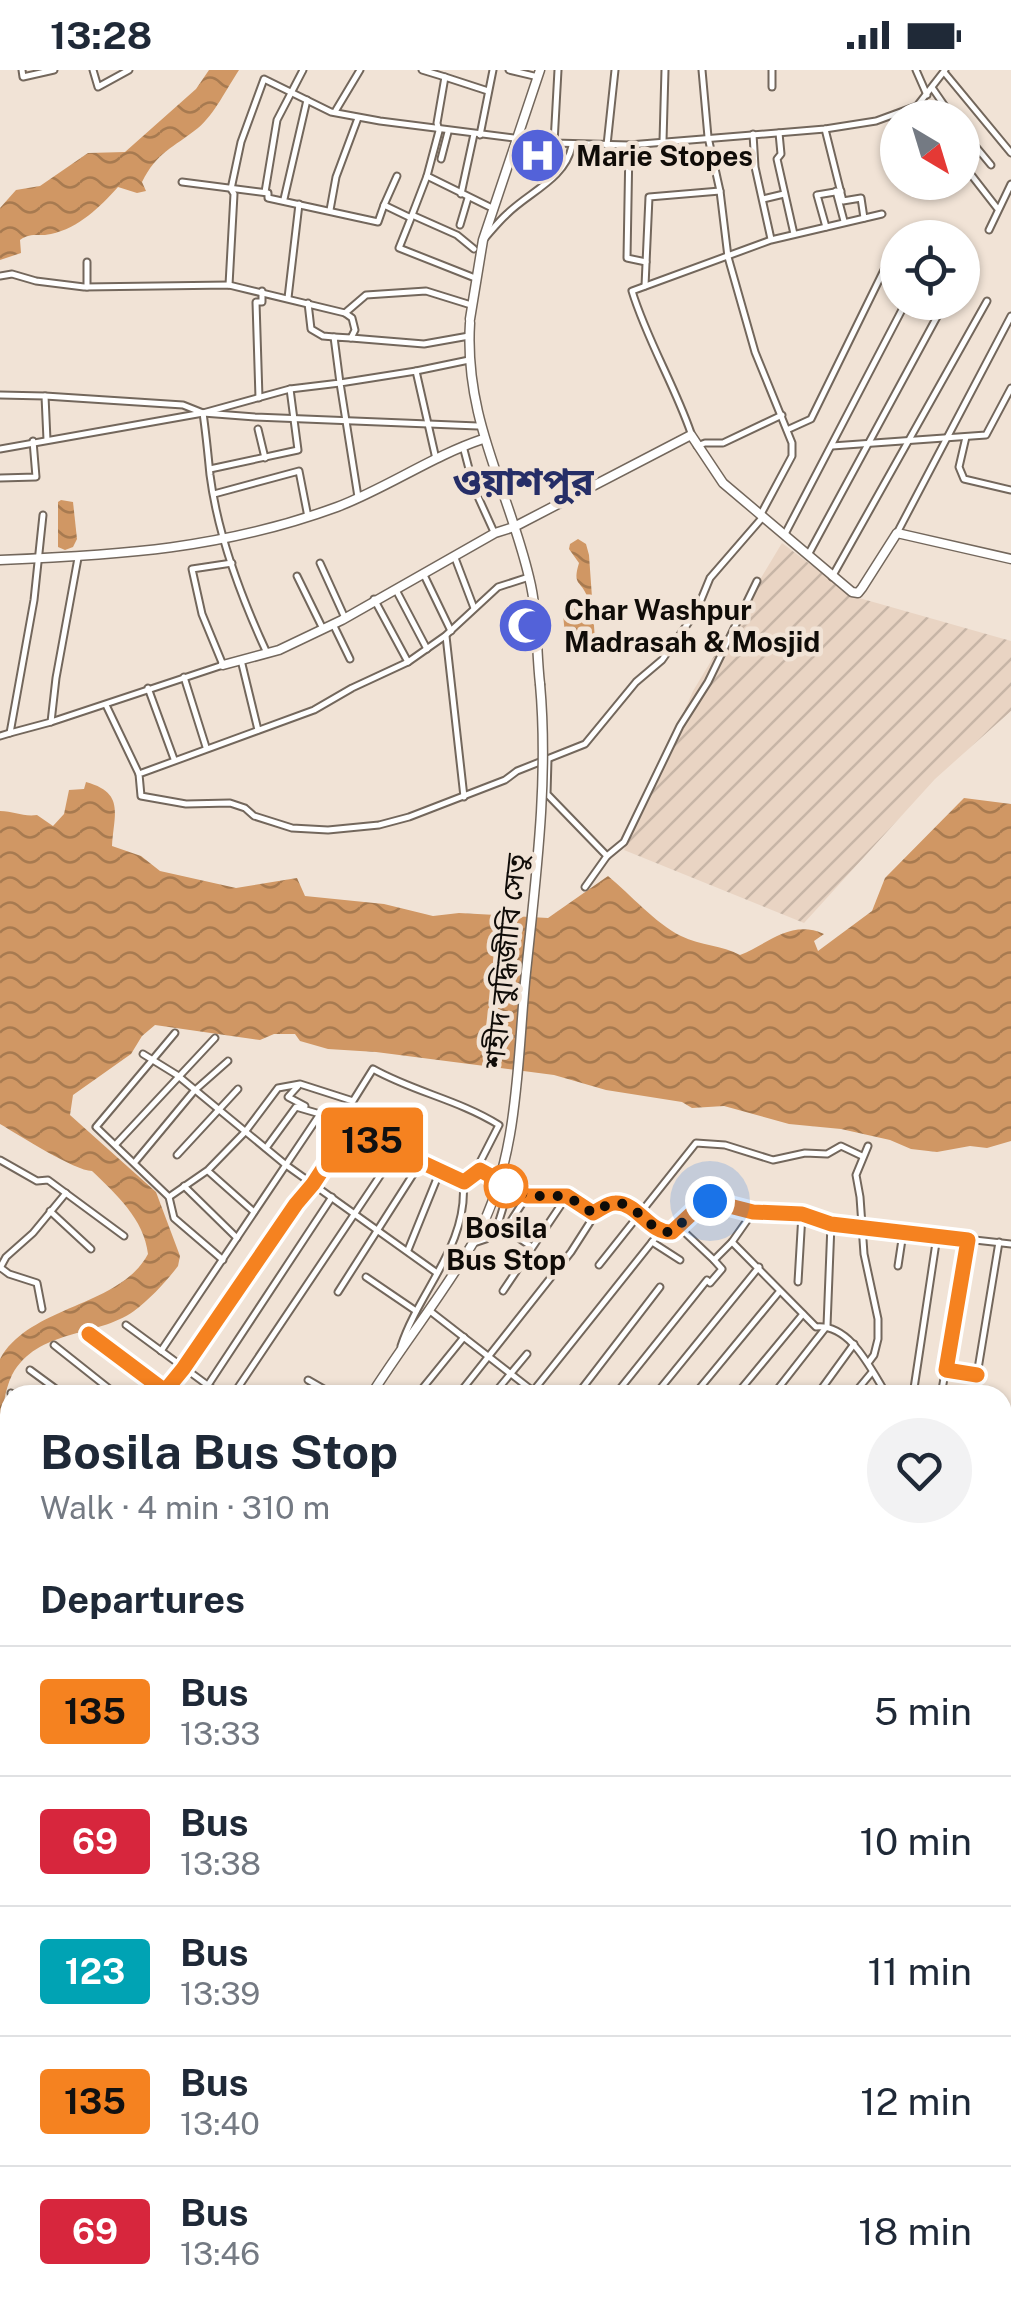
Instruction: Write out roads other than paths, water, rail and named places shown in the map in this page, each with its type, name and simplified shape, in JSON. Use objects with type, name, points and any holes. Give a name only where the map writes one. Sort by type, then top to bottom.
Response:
[{"type":"street","points":[[22,70],[23,77],[54,70]]},
{"type":"street","points":[[93,70],[98,87],[129,70]]},
{"type":"street","points":[[304,70],[277,120],[265,192],[268,198],[378,222],[397,176]]},
{"type":"street","points":[[336,110],[360,70]]},
{"type":"street","points":[[422,70],[488,91]]},
{"type":"street","points":[[460,225],[493,70]]},
{"type":"street","points":[[509,70],[539,73]]},
{"type":"street","points":[[554,144],[558,70]]},
{"type":"street","points":[[607,145],[615,70]]},
{"type":"street","points":[[663,141],[665,70]]},
{"type":"street","points":[[105,704],[138,774],[141,796],[186,804],[230,803],[254,816],[292,828],[328,830],[379,825],[464,797],[585,744],[636,682],[662,660],[696,612],[710,578],[762,515],[792,456],[789,429],[755,352],[728,257],[708,137],[702,70]]},
{"type":"street","points":[[772,70],[772,86]]},
{"type":"street","points":[[916,70],[937,100]]},
{"type":"street","points":[[923,100],[942,72],[1011,152]]},
{"type":"street","name":"শহীদ বুদ্ধিজীবি সেতু","points":[[377,1385],[475,1240],[497,1194],[510,1127],[543,799],[540,684],[529,577],[482,440],[469,336],[483,240],[539,73]]},
{"type":"street","points":[[445,77],[439,131],[428,176],[398,248],[475,278]]},
{"type":"street","points":[[228,285],[234,194],[231,189],[241,142],[264,79],[331,112],[439,131],[554,144],[629,145],[825,129],[880,120]]},
{"type":"street","points":[[284,201],[307,100]]},
{"type":"street","points":[[330,210],[336,177],[358,117]]},
{"type":"street","points":[[825,129],[844,221]]},
{"type":"street","points":[[441,159],[448,132]]},
{"type":"street","points":[[779,133],[781,154],[777,159],[794,234]]},
{"type":"street","points":[[752,134],[771,240]]},
{"type":"street","points":[[483,240],[507,213],[561,171],[573,145]]},
{"type":"street","points":[[629,145],[627,258],[647,262]]},
{"type":"street","points":[[980,151],[991,164]]},
{"type":"street","points":[[428,176],[494,210]]},
{"type":"street","points":[[182,182],[265,192]]},
{"type":"street","points":[[989,230],[1011,184]]},
{"type":"street","points":[[980,186],[998,208]]},
{"type":"street","points":[[645,286],[648,197],[720,191]]},
{"type":"street","points":[[839,191],[843,201],[860,198],[864,218]]},
{"type":"street","points":[[826,227],[817,196],[839,191]]},
{"type":"street","points":[[763,199],[784,194]]},
{"type":"street","points":[[288,298],[299,204]]},
{"type":"street","points":[[384,205],[457,234],[474,248]]},
{"type":"street","points":[[882,214],[771,240],[632,291],[641,321],[676,389],[691,435],[722,483],[832,577],[858,593],[896,533],[1011,316]]},
{"type":"street","points":[[87,262],[87,287]]},
{"type":"street","points":[[0,276],[12,274],[36,282],[87,287],[228,285],[262,290],[345,313],[352,318],[351,338]]},
{"type":"street","points":[[789,429],[811,418],[880,278]]},
{"type":"street","points":[[258,398],[256,302],[262,302],[262,290]]},
{"type":"street","points":[[345,313],[366,295],[411,292],[426,292],[471,305]]},
{"type":"street","points":[[832,577],[987,302]]},
{"type":"street","points":[[308,303],[311,329],[334,337],[414,344],[469,336]]},
{"type":"street","points":[[785,534],[896,320]]},
{"type":"street","points":[[808,555],[935,320]]},
{"type":"street","points":[[334,337],[358,497]]},
{"type":"street","points":[[0,448],[203,413],[290,389],[469,360]]},
{"type":"street","points":[[416,371],[436,458]]},
{"type":"street","points":[[832,446],[986,435],[1011,388]]},
{"type":"street","points":[[210,469],[298,450],[290,389]]},
{"type":"street","points":[[0,395],[183,404],[203,413],[478,426]]},
{"type":"street","points":[[45,396],[47,440]]},
{"type":"street","points":[[203,413],[224,540],[250,619],[267,653]]},
{"type":"street","points":[[697,446],[705,442],[723,443],[782,416]]},
{"type":"street","points":[[258,429],[265,458]]},
{"type":"street","points":[[0,736],[267,653],[323,629],[495,533],[514,527],[691,435]]},
{"type":"street","points":[[966,437],[958,467],[964,478],[1011,490]]},
{"type":"street","points":[[0,560],[138,554],[224,540],[308,517],[482,440]]},
{"type":"street","points":[[0,478],[36,477],[33,441]]},
{"type":"street","points":[[463,446],[474,488],[495,533]]},
{"type":"street","points":[[214,494],[299,471],[308,517]]},
{"type":"street","points":[[10,732],[40,558],[43,515]]},
{"type":"street","points":[[896,533],[1011,558]]},
{"type":"street","points":[[51,722],[78,558]]},
{"type":"street","points":[[455,558],[474,608]]},
{"type":"street","points":[[223,665],[202,614],[192,569],[232,563]]},
{"type":"street","points":[[320,563],[345,618]]},
{"type":"street","points":[[424,575],[448,633],[464,797]]},
{"type":"street","points":[[297,576],[323,629]]},
{"type":"street","points":[[138,774],[314,710],[408,662],[448,633],[498,587],[529,577]]},
{"type":"street","points":[[585,888],[607,856],[624,842],[757,582]]},
{"type":"street","points":[[395,589],[427,649]]},
{"type":"street","points":[[374,599],[408,662]]},
{"type":"street","points":[[334,624],[350,659]]},
{"type":"street","points":[[240,660],[258,730]]},
{"type":"street","points":[[184,676],[206,747]]},
{"type":"street","points":[[148,688],[174,760]]},
{"type":"street","points":[[548,760],[547,794],[607,856]]},
{"type":"street","points":[[174,1033],[96,1126],[169,1197],[174,1218],[223,1260]]},
{"type":"street","points":[[116,1143],[215,1038]]},
{"type":"street","points":[[144,1054],[177,1075],[286,1165],[438,1273]]},
{"type":"street","points":[[135,1162],[194,1091],[228,1061]]},
{"type":"street","points":[[169,1197],[208,1170],[245,1132],[278,1088],[300,1084],[352,1100],[373,1069],[466,1107],[499,1125],[476,1170],[464,1182],[458,1229],[400,1348]]},
{"type":"street","points":[[300,1084],[288,1098],[306,1109]]},
{"type":"street","points":[[177,1155],[238,1089]]},
{"type":"street","points":[[266,1148],[296,1107],[320,1114],[347,1132],[408,1151],[421,1162],[464,1182]]},
{"type":"street","points":[[161,1351],[320,1114]]},
{"type":"street","points":[[170,1385],[347,1132]]},
{"type":"street","points":[[599,1264],[696,1143],[725,1144],[773,1160],[827,1154],[842,1146],[862,1156]]},
{"type":"street","points":[[868,1146],[856,1175],[864,1254],[878,1318],[878,1339],[868,1363]]},
{"type":"street","points":[[240,1385],[398,1149]]},
{"type":"street","points":[[0,1160],[37,1181],[48,1180],[124,1236]]},
{"type":"street","points":[[338,1292],[421,1162]]},
{"type":"street","points":[[208,1170],[254,1212]]},
{"type":"street","points":[[476,1170],[527,1196],[567,1196],[596,1213]]},
{"type":"street","points":[[408,1250],[440,1171]]},
{"type":"street","points":[[184,1186],[237,1238]]},
{"type":"street","points":[[42,1309],[37,1283],[9,1274],[0,1266],[66,1194]]},
{"type":"street","points":[[504,1230],[527,1196]]},
{"type":"street","points":[[504,1291],[567,1196]]},
{"type":"street","points":[[211,1385],[332,1197]]},
{"type":"street","points":[[475,1240],[486,1239],[498,1224],[506,1198]]},
{"type":"street","points":[[466,1385],[566,1259],[596,1213],[610,1203],[618,1203],[637,1214],[660,1232],[672,1232],[705,1202],[753,1212],[802,1214],[831,1224],[1011,1244]]},
{"type":"street","points":[[50,1211],[91,1249]]},
{"type":"street","points":[[714,1260],[753,1212]]},
{"type":"street","points":[[798,1282],[802,1214]]},
{"type":"street","points":[[498,1224],[532,1247]]},
{"type":"street","points":[[781,1385],[827,1326],[831,1224]]},
{"type":"street","points":[[622,1385],[707,1280],[710,1283],[722,1269],[679,1227]]},
{"type":"street","points":[[541,1385],[660,1232]]},
{"type":"street","points":[[898,1266],[903,1233]]},
{"type":"street","points":[[915,1385],[937,1236]]},
{"type":"street","points":[[943,1385],[968,1240]]},
{"type":"street","points":[[652,1242],[680,1260]]},
{"type":"street","points":[[732,1242],[816,1326],[827,1326],[854,1344],[880,1385]]},
{"type":"street","points":[[946,1370],[977,1375],[999,1242]]},
{"type":"street","points":[[663,1385],[759,1267]]},
{"type":"street","points":[[366,1278],[416,1311]]},
{"type":"street","points":[[585,1385],[660,1287]]},
{"type":"street","points":[[702,1385],[779,1292]]},
{"type":"street","points":[[430,1312],[525,1385]]},
{"type":"street","points":[[744,1385],[803,1314]]},
{"type":"street","points":[[126,1325],[208,1385]]},
{"type":"street","points":[[89,1334],[154,1385]]},
{"type":"street","points":[[425,1385],[464,1337]]},
{"type":"street","points":[[823,1385],[854,1344]]},
{"type":"street","points":[[54,1345],[105,1385]]},
{"type":"street","points":[[501,1385],[527,1354]]},
{"type":"street","points":[[30,1370],[50,1385]]},
{"type":"street","points":[[861,1385],[872,1372]]},
{"type":"street","points":[[308,1380],[317,1385]]},
{"type":"water","points":[[209,70],[239,70],[204,123],[154,164],[142,182],[146,191],[137,193],[118,187],[80,222],[51,234],[24,238],[20,240],[21,253],[0,260],[0,208],[16,190],[40,186],[88,153],[125,152],[196,89]]},
{"type":"water","points":[[61,500],[73,502],[77,539],[73,547],[65,550],[58,547]]},
{"type":"water","points":[[578,539],[586,544],[589,555],[595,640],[589,651],[574,652],[566,645],[563,614],[587,596],[577,579],[579,563],[569,549]]},
{"type":"water","points":[[86,782],[112,798],[112,846],[141,856],[160,871],[236,888],[297,878],[305,896],[384,904],[433,916],[459,913],[548,918],[608,876],[671,930],[740,955],[801,929],[824,934],[814,941],[818,951],[872,911],[885,878],[964,798],[1011,804],[1011,1141],[987,1148],[970,1146],[937,1152],[911,1149],[841,1129],[789,1124],[724,1106],[692,1108],[682,1102],[606,1090],[554,1075],[328,1049],[300,1041],[295,1034],[274,1034],[260,1040],[155,1025],[142,1036],[131,1054],[73,1095],[70,1115],[156,1192],[180,1256],[178,1266],[134,1311],[37,1349],[23,1360],[8,1385],[0,1385],[0,1359],[14,1341],[32,1327],[117,1285],[135,1272],[148,1254],[135,1218],[92,1171],[60,1159],[0,1124],[0,811],[37,815],[53,826],[64,814],[69,790],[84,789]]},
{"type":"place","name":"Marie Stopes","points":[[537,156]]},
{"type":"place","name":"Char Washpur Madrasah & Mosjid","points":[[525,626]]},
{"type":"place","name":"Bosila Bus Stop","points":[[506,1186]]},
{"type":"district","name":"ওয়াশপুর","points":[[523,482]]}]
